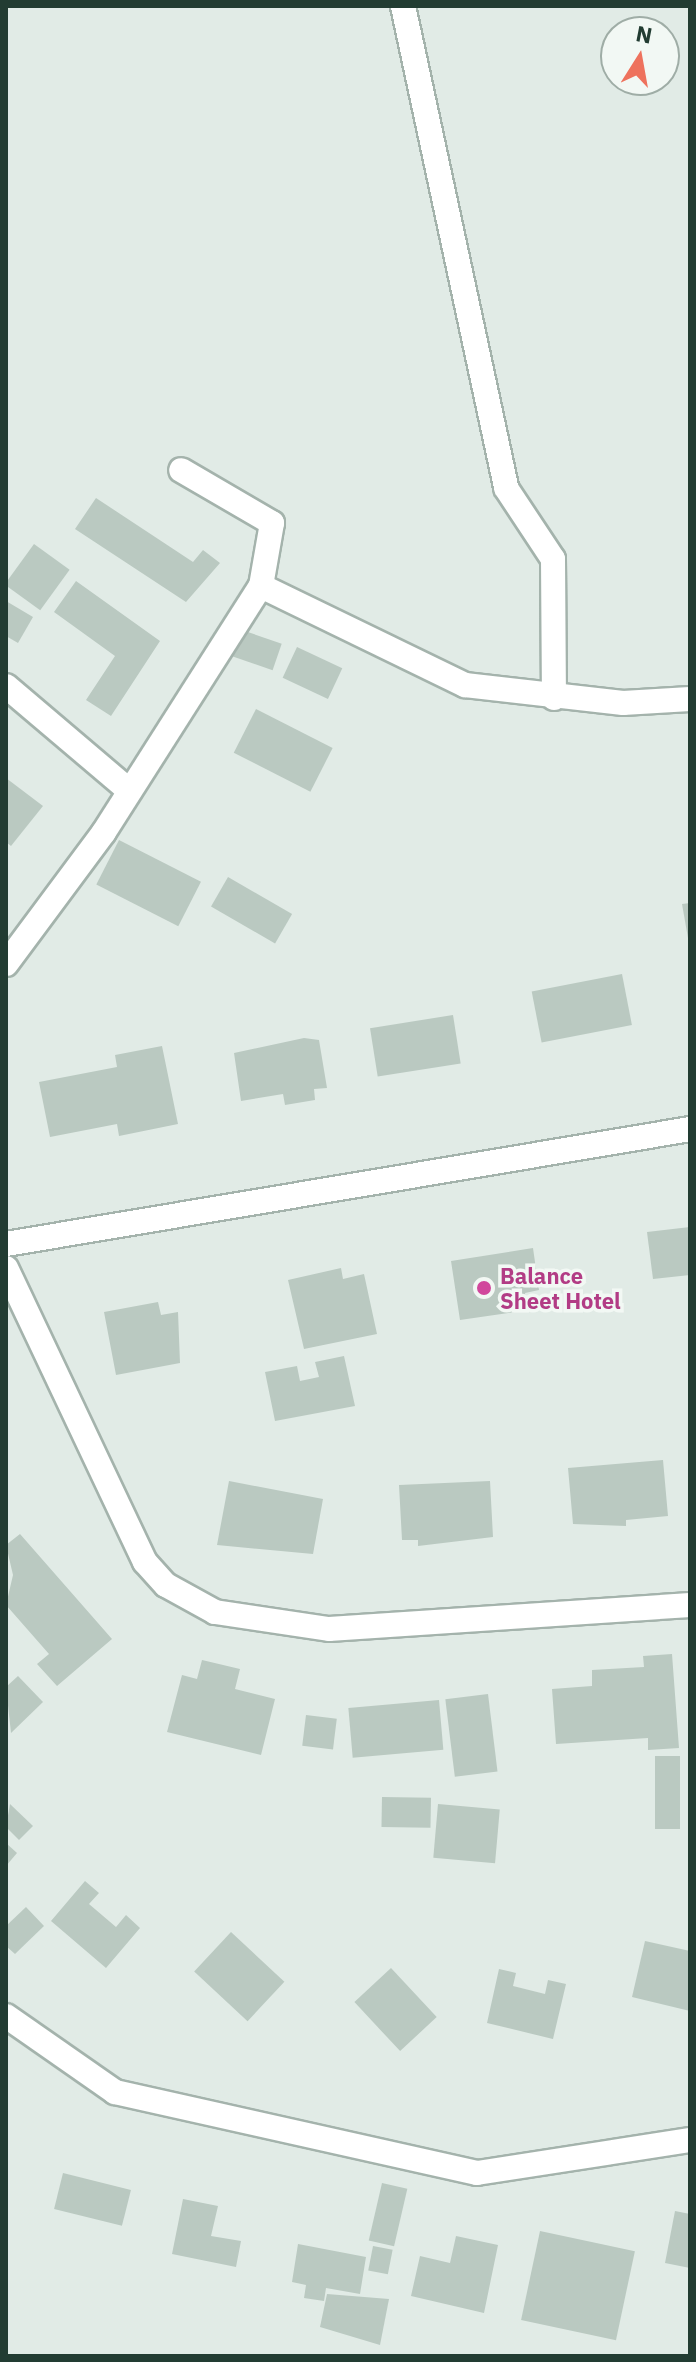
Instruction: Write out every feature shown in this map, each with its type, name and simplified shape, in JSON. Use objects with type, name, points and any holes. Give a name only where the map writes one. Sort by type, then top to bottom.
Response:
[{"type":"street","points":[[403,6],[506,488],[553,559],[554,698]]},
{"type":"street","points":[[6,964],[130,791],[261,586],[272,523],[181,470]]},
{"type":"street","points":[[261,586],[465,685],[554,698],[690,699]]},
{"type":"street","points":[[6,686],[130,791]]},
{"type":"street","points":[[6,1244],[690,1129]]},
{"type":"street","points":[[6,1268],[145,1562],[166,1585],[215,1612],[329,1629],[690,1605]]},
{"type":"street","points":[[6,2016],[115,2092],[477,2173],[690,2140]]},
{"type":"building","points":[[96,498],[193,562],[203,550],[220,563],[186,602],[75,529]]},
{"type":"building","points":[[34,544],[70,570],[40,610],[6,585]]},
{"type":"building","points":[[76,581],[160,641],[111,716],[86,700],[115,656],[54,612]]},
{"type":"building","points":[[6,601],[33,617],[18,643],[6,636]]},
{"type":"building","points":[[242,630],[282,644],[273,670],[233,656]]},
{"type":"building","points":[[297,647],[342,668],[328,699],[283,678]]},
{"type":"building","points":[[256,709],[333,748],[310,792],[234,753]]},
{"type":"building","points":[[6,778],[43,806],[11,846],[6,842]]},
{"type":"building","points":[[119,840],[201,882],[178,926],[96,885]]},
{"type":"building","points":[[228,877],[292,914],[275,943],[211,906]]},
{"type":"building","points":[[690,903],[690,938],[688,938],[682,904]]},
{"type":"building","points":[[622,974],[632,1025],[542,1043],[532,992]]},
{"type":"building","points":[[453,1015],[461,1063],[378,1077],[370,1028]]},
{"type":"building","points":[[304,1038],[319,1040],[327,1088],[314,1089],[315,1100],[285,1105],[283,1094],[241,1101],[234,1053]]},
{"type":"building","points":[[162,1046],[178,1124],[119,1136],[117,1124],[50,1137],[39,1082],[117,1067],[115,1055]]},
{"type":"building","points":[[690,1227],[690,1275],[653,1279],[647,1232]]},
{"type":"building","points":[[533,1248],[539,1290],[525,1293],[528,1310],[460,1320],[451,1261]]},
{"type":"building","points":[[341,1268],[343,1279],[364,1274],[377,1334],[304,1349],[288,1280]]},
{"type":"building","points":[[158,1302],[161,1315],[178,1312],[180,1363],[116,1375],[104,1312]]},
{"type":"building","points":[[344,1356],[355,1406],[275,1421],[265,1372],[297,1366],[300,1381],[319,1377],[315,1362]]},
{"type":"building","points":[[663,1460],[668,1516],[626,1520],[626,1526],[573,1524],[568,1468]]},
{"type":"building","points":[[229,1481],[323,1499],[313,1554],[217,1545]]},
{"type":"building","points":[[490,1481],[493,1537],[418,1546],[418,1540],[402,1540],[399,1485]]},
{"type":"building","points":[[20,1534],[112,1639],[57,1686],[37,1664],[49,1654],[6,1605],[13,1575],[6,1545]]},
{"type":"building","points":[[672,1654],[679,1748],[648,1750],[648,1738],[556,1744],[552,1689],[592,1686],[592,1670],[644,1667],[643,1656]]},
{"type":"building","points":[[202,1660],[240,1669],[235,1689],[275,1699],[261,1755],[167,1732],[182,1675],[197,1679]]},
{"type":"building","points":[[18,1676],[43,1702],[11,1733],[6,1687]]},
{"type":"building","points":[[488,1694],[498,1771],[455,1777],[445,1699]]},
{"type":"building","points":[[439,1700],[443,1750],[353,1758],[348,1708]]},
{"type":"building","points":[[306,1715],[337,1719],[333,1750],[302,1746]]},
{"type":"building","points":[[655,1756],[680,1756],[680,1829],[655,1829]]},
{"type":"building","points":[[382,1797],[431,1798],[430,1828],[381,1827]]},
{"type":"building","points":[[10,1804],[33,1826],[19,1840],[6,1827]]},
{"type":"building","points":[[438,1804],[500,1809],[495,1863],[433,1858]]},
{"type":"building","points":[[6,1843],[17,1853],[6,1866]]},
{"type":"building","points":[[85,1881],[99,1893],[89,1904],[116,1927],[126,1915],[140,1928],[106,1968],[51,1921]]},
{"type":"building","points":[[26,1907],[44,1926],[15,1954],[6,1946],[6,1926]]},
{"type":"building","points":[[231,1932],[284,1982],[248,2021],[194,1971]]},
{"type":"building","points":[[645,1941],[690,1951],[690,2011],[632,1997]]},
{"type":"building","points":[[391,1968],[437,2017],[400,2051],[354,2002]]},
{"type":"building","points":[[499,1969],[516,1973],[513,1986],[545,1994],[548,1980],[566,1984],[553,2039],[487,2023]]},
{"type":"building","points":[[63,2173],[131,2190],[122,2226],[54,2209]]},
{"type":"building","points":[[382,2183],[407,2189],[394,2246],[369,2240]]},
{"type":"building","points":[[183,2199],[218,2206],[211,2236],[241,2241],[236,2267],[172,2254]]},
{"type":"building","points":[[675,2211],[690,2214],[690,2268],[665,2263]]},
{"type":"building","points":[[540,2231],[635,2251],[616,2340],[521,2320]]},
{"type":"building","points":[[456,2236],[498,2245],[484,2313],[411,2296],[420,2256],[450,2263]]},
{"type":"building","points":[[298,2244],[366,2257],[360,2294],[326,2288],[324,2301],[304,2298],[306,2285],[292,2282]]},
{"type":"building","points":[[373,2246],[393,2250],[388,2274],[368,2271]]},
{"type":"building","points":[[327,2294],[389,2299],[380,2345],[320,2327]]},
{"type":"place","name":"Balance Sheet Hotel","points":[[484,1288]]}]
